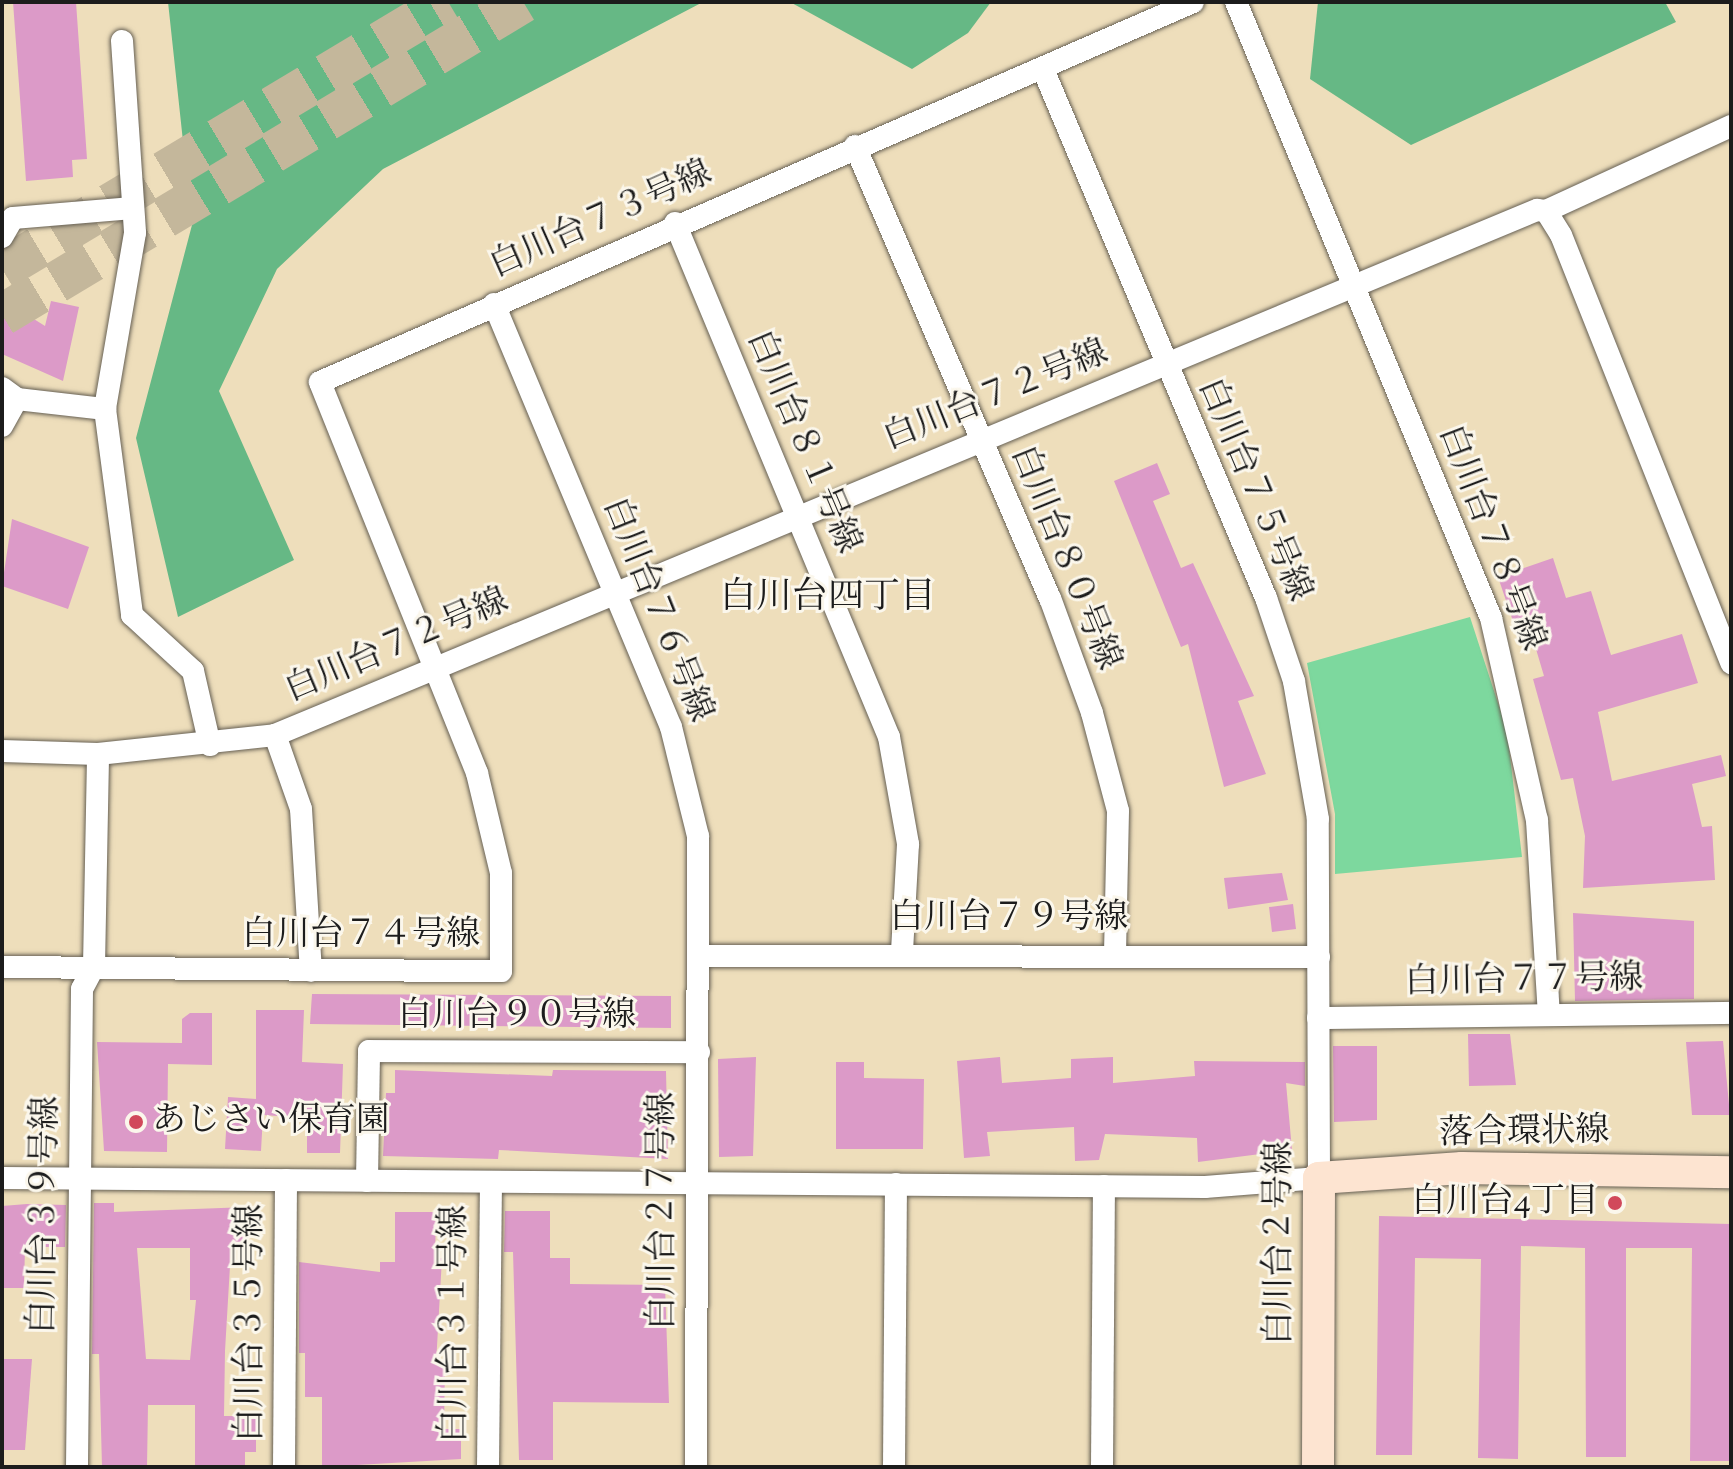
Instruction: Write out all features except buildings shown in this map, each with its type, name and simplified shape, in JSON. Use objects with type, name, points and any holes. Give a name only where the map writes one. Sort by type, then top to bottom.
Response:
[{"type":"street","name":"白川台７３号線","points":[[433,668],[320,382],[675,223],[1043,69],[1193,2]]},
{"type":"street","points":[[1236,2],[1354,285]]},
{"type":"street","points":[[122,41],[133,208],[105,409],[132,615],[193,671],[210,745]]},
{"type":"street","name":"白川台７５号線","points":[[1043,69],[1294,681],[1318,819],[1318,1018]]},
{"type":"street","points":[[1731,126],[1546,211],[1691,550],[1731,663]]},
{"type":"street","name":"白川台８０号線","points":[[855,146],[1050,598],[1095,727],[1118,811],[1115,953]]},
{"type":"street","points":[[2,237],[13,218],[133,208]]},
{"type":"street","name":"白川台７２号線","points":[[2,751],[98,754],[210,745],[275,735],[795,513],[1354,285],[1546,211]]},
{"type":"street","name":"白川台８１号線","points":[[675,223],[808,547],[852,635],[889,737],[908,844],[902,953]]},
{"type":"street","name":"白川台７８号線","points":[[1354,285],[1504,662],[1537,820],[1549,1015]]},
{"type":"street","name":"白川台７６号線","points":[[494,304],[671,727],[698,836],[699,956]]},
{"type":"street","points":[[2,426],[9,393],[105,409]]},
{"type":"street","name":"白川台７４号線","points":[[2,967],[501,971],[501,873],[477,773],[433,668]]},
{"type":"street","points":[[275,735],[301,809],[311,971]]},
{"type":"street","name":"白川台３９号線","points":[[77,1467],[82,989],[94,966],[98,754]]},
{"type":"street","name":"白川台７９号線","points":[[699,956],[1115,953],[1319,957]]},
{"type":"street","name":"白川台２７号線","points":[[696,1467],[699,956]]},
{"type":"street","name":"白川台７７号線","points":[[1318,1018],[1731,1013]]},
{"type":"street","name":"白川台２号線","points":[[1318,1018],[1318,1467]]},
{"type":"street","name":"白川台９０号線","points":[[367,1181],[369,1051],[699,1052]]},
{"type":"street","name":"落合環状線","points":[[1319,1178],[1462,1168],[1731,1172]]},
{"type":"street","points":[[2,1178],[1104,1186],[1319,1178]]},
{"type":"street","name":"白川台３５号線","points":[[284,1467],[286,1180]]},
{"type":"street","name":"白川台３１号線","points":[[488,1467],[491,1182]]},
{"type":"street","points":[[894,1467],[896,1184]]},
{"type":"street","points":[[1102,1467],[1104,1186]]},
{"type":"green space","points":[[168,2],[703,2],[383,169],[277,269],[219,391],[294,560],[178,617],[136,438],[192,225]]},
{"type":"green space","points":[[790,2],[991,2],[968,33],[912,69]]},
{"type":"green space","points":[[1318,2],[1665,2],[1676,22],[1411,145],[1310,79]]},
{"type":"green space","points":[[1470,617],[1507,731],[1522,857],[1335,874],[1335,814],[1307,663]]},
{"type":"tunnel","points":[[2,269],[448,2]]},
{"type":"tunnel","points":[[2,315],[523,2]]},
{"type":"place","name":"あじさい保育園","points":[[136,1122]]},
{"type":"place","name":"白川台4丁目","points":[[1615,1203]]},
{"type":"district","name":"白川台四丁目","points":[[828,599]]}]
